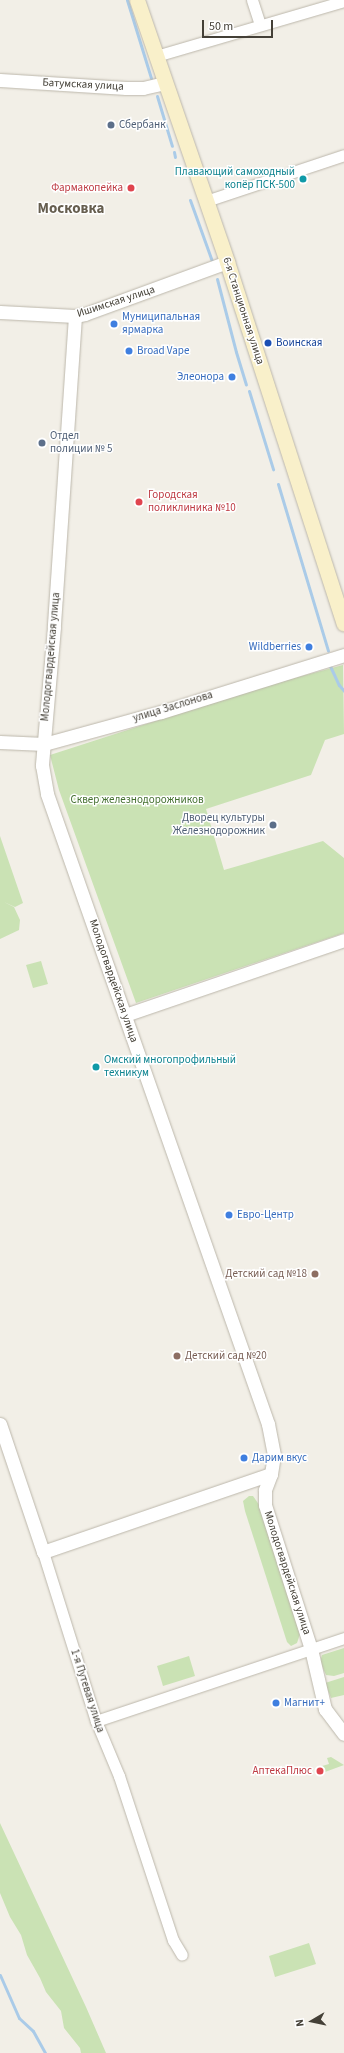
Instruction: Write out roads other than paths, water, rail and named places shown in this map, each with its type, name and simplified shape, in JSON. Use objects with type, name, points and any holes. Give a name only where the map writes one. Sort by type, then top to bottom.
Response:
[{"type":"main road","name":"6-я Станционная улица","points":[[137,0],[164,83],[227,262],[344,624]]},
{"type":"street","points":[[252,0],[260,25]]},
{"type":"street","points":[[156,56],[344,1]]},
{"type":"street","name":"Батумская улица","points":[[0,80],[126,88],[143,88],[164,83]]},
{"type":"street","points":[[206,201],[344,155]]},
{"type":"street","name":"Ишимская улица","points":[[0,312],[75,316],[92,312],[227,262]]},
{"type":"street","name":"Молодогвардейская улица","points":[[75,316],[54,627],[42,765],[48,794],[268,1424],[274,1456],[271,1474],[265,1490],[265,1504],[311,1649],[325,1709],[344,1734]]},
{"type":"street","name":"улица Заслонова","points":[[0,742],[44,744],[161,712],[344,655]]},
{"type":"street","points":[[125,1015],[344,940]]},
{"type":"street","name":"1-я Путевая улица","points":[[0,1424],[43,1552],[96,1722],[119,1776],[173,1940],[182,1955]]},
{"type":"street","points":[[43,1552],[271,1474]]},
{"type":"street","points":[[96,1722],[344,1638]]},
{"type":"waterway","points":[[127,0],[151,78]]},
{"type":"waterway","points":[[157,96],[172,146]]},
{"type":"waterway","points":[[174,152],[175,157]]},
{"type":"waterway","points":[[190,200],[212,261]]},
{"type":"waterway","points":[[217,279],[246,384]]},
{"type":"waterway","points":[[249,391],[273,469]]},
{"type":"waterway","points":[[278,484],[328,651]]},
{"type":"waterway","points":[[330,666],[339,685],[344,691]]},
{"type":"waterway","points":[[0,1975],[19,2018],[33,2031],[45,2053]]},
{"type":"place","name":"Сбербанк","points":[[111,125]]},
{"type":"place","name":"Плавающий самоходный копёр ПСК-500","points":[[303,179]]},
{"type":"place","name":"Фармакопейка","points":[[131,188]]},
{"type":"place","name":"Муниципальная ярмарка","points":[[114,324]]},
{"type":"place","name":"Воинская","points":[[268,343]]},
{"type":"place","name":"Broad Vape","points":[[129,351]]},
{"type":"place","name":"Элеонора","points":[[232,377]]},
{"type":"place","name":"Отдел полиции № 5","points":[[42,443]]},
{"type":"place","name":"Городская поликлиника №10","points":[[139,502]]},
{"type":"place","name":"Wildberries","points":[[309,647]]},
{"type":"place","name":"Дворец культуры Железнодорожник","points":[[273,825]]},
{"type":"place","name":"Омский многопрофильный техникум","points":[[96,1067]]},
{"type":"place","name":"Евро-Центр","points":[[229,1215]]},
{"type":"place","name":"Детский сад №18","points":[[315,1274]]},
{"type":"place","name":"Детский сад №20","points":[[177,1356]]},
{"type":"place","name":"Дарим вкус","points":[[244,1458]]},
{"type":"place","name":"Магнит+","points":[[276,1703]]},
{"type":"place","name":"АптекаПлюс","points":[[320,1771]]},
{"type":"district","name":"Московка","points":[[71,209]]},
{"type":"park label","name":"Сквер железнодорожников","points":[[137,800]]}]
